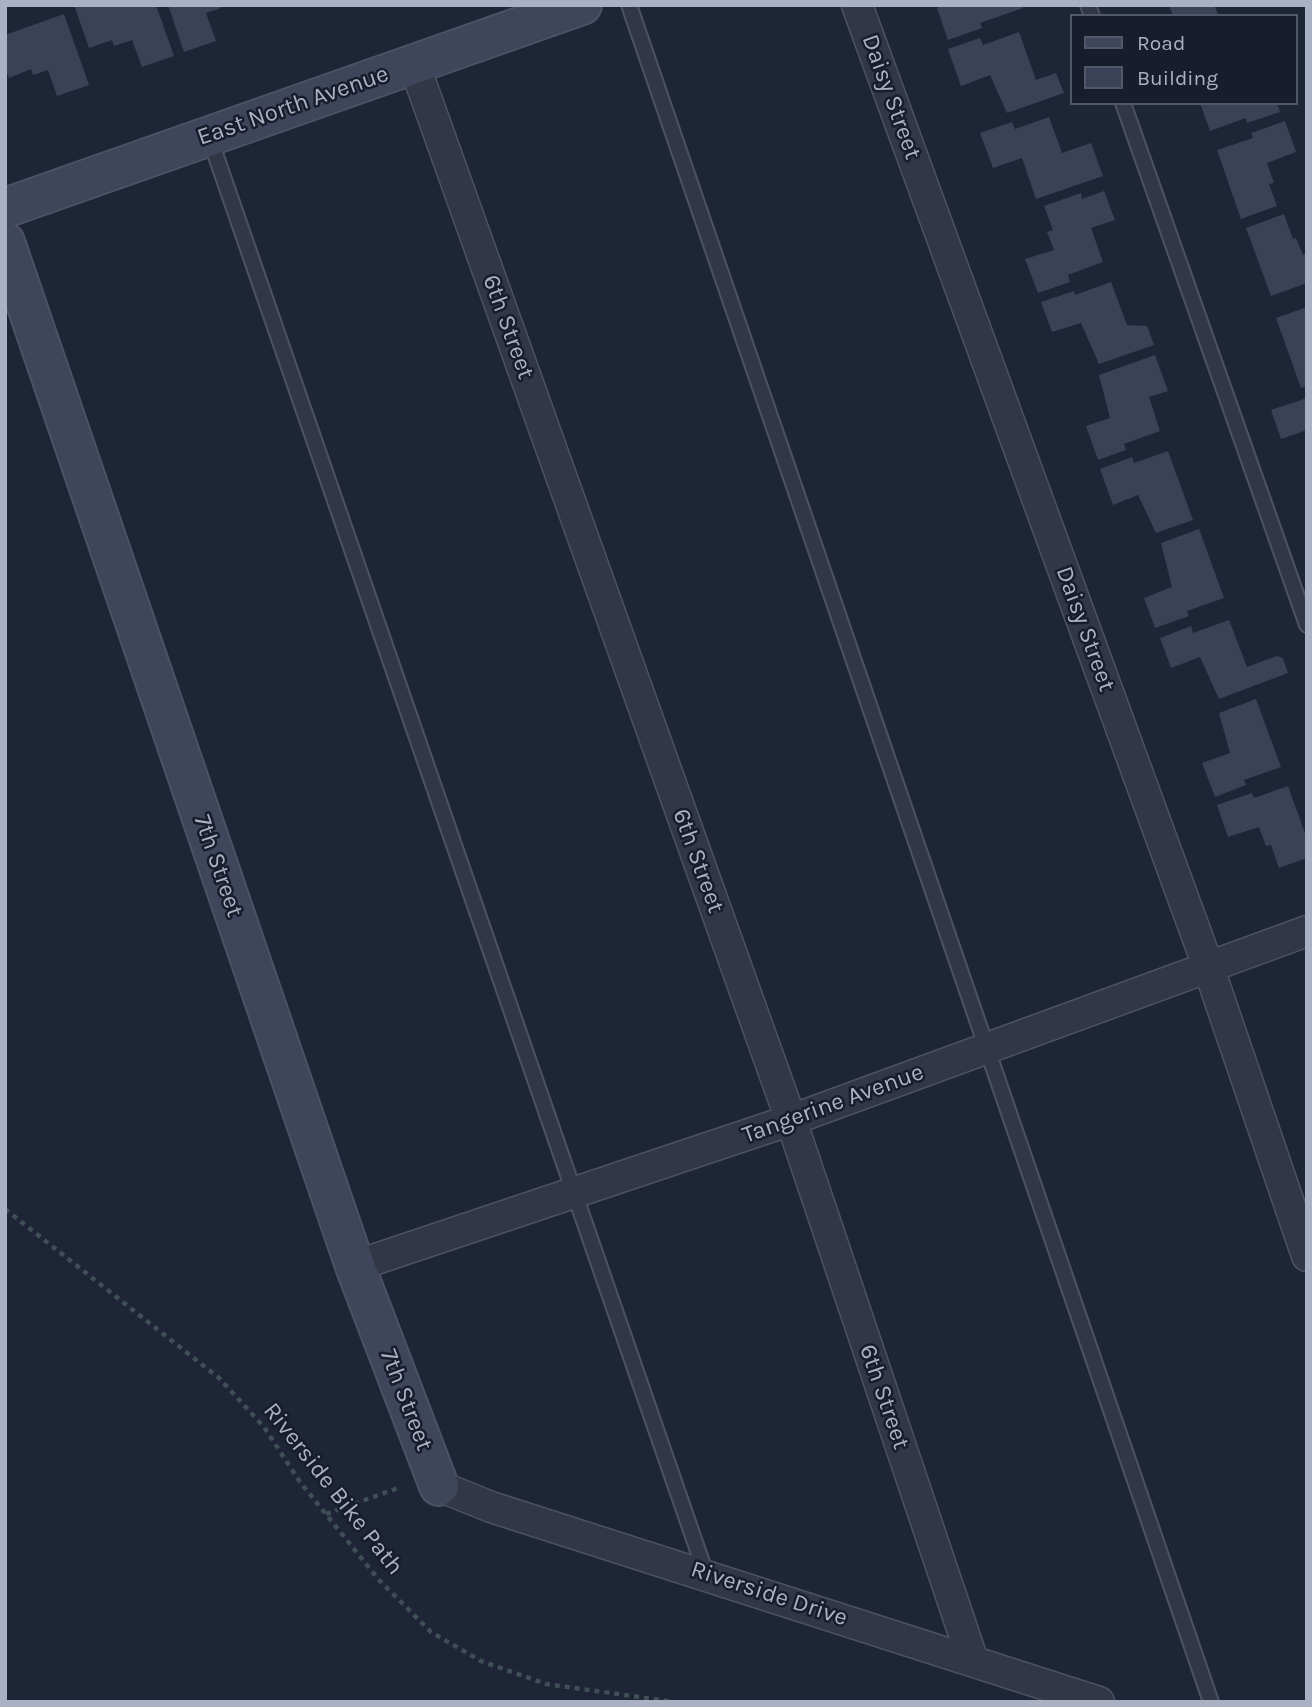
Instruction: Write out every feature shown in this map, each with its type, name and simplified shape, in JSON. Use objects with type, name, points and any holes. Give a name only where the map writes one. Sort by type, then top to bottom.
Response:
[{"type":"street","name":"East North Avenue","points":[[5,208],[582,5]]},
{"type":"street","name":"Daisy Street","points":[[858,5],[1208,966],[1307,1256]]},
{"type":"street","name":"6th Street","points":[[414,64],[791,1120],[973,1661]]},
{"type":"street","name":"7th Street","points":[[5,242],[355,1266],[437,1481]]},
{"type":"street","name":"Tangerine Avenue","points":[[355,1266],[791,1120],[1307,930]]},
{"type":"street","name":"Riverside Drive","points":[[437,1481],[491,1507],[1099,1702]]},
{"type":"lane","points":[[629,5],[1212,1702]]},
{"type":"lane","points":[[1124,105],[1307,625]]},
{"type":"lane","points":[[208,135],[706,1574]]},
{"type":"path","name":"Riverside Bike Path","points":[[5,1209],[219,1378],[264,1427],[300,1482],[379,1580],[431,1632],[481,1661],[546,1684],[675,1702]]},
{"type":"path","points":[[327,1514],[437,1481]]},
{"type":"building","points":[[74,5],[156,5],[174,56],[142,67],[132,40],[114,46],[112,40],[89,48]]},
{"type":"building","points":[[168,5],[220,5],[221,8],[206,13],[216,41],[184,52]]},
{"type":"building","points":[[944,5],[1022,5],[1023,8],[980,23],[982,28],[948,40],[937,8]]},
{"type":"building","points":[[1169,5],[1214,5],[1218,14],[1172,14]]},
{"type":"building","points":[[64,14],[89,85],[57,96],[48,70],[33,75],[31,69],[9,78],[5,68],[5,35]]},
{"type":"building","points":[[1019,32],[1036,80],[1056,73],[1064,93],[1007,113],[990,75],[961,86],[948,49],[980,38],[983,45]]},
{"type":"building","points":[[1201,105],[1278,105],[1280,112],[1247,123],[1246,118],[1210,131]]},
{"type":"building","points":[[1049,117],[1062,153],[1091,143],[1103,176],[1036,199],[1022,158],[993,168],[980,133],[1012,122],[1015,129]]},
{"type":"building","points":[[1285,121],[1296,152],[1267,163],[1274,183],[1269,184],[1277,206],[1241,219],[1217,150],[1253,138],[1251,133]]},
{"type":"building","points":[[1104,191],[1115,220],[1091,228],[1103,262],[1068,275],[1070,282],[1038,293],[1025,259],[1054,250],[1047,232],[1053,230],[1044,206],[1081,193],[1082,199]]},
{"type":"building","points":[[1284,214],[1293,239],[1296,238],[1303,255],[1307,253],[1307,283],[1271,296],[1246,228]]},
{"type":"building","points":[[1111,282],[1127,325],[1147,326],[1154,345],[1099,364],[1081,323],[1052,332],[1041,302],[1074,291],[1075,295]]},
{"type":"building","points":[[1307,307],[1307,386],[1301,388],[1276,318]]},
{"type":"building","points":[[1155,355],[1168,391],[1149,397],[1160,431],[1124,444],[1126,450],[1098,460],[1086,426],[1110,418],[1099,375]]},
{"type":"building","points":[[1307,398],[1307,430],[1281,439],[1271,410]]},
{"type":"building","points":[[1168,451],[1193,520],[1156,533],[1138,495],[1113,505],[1100,469],[1132,457],[1134,463]]},
{"type":"building","points":[[1199,529],[1224,598],[1187,611],[1189,616],[1155,628],[1144,598],[1172,587],[1161,543]]},
{"type":"building","points":[[1229,620],[1247,667],[1277,656],[1283,658],[1288,673],[1219,699],[1200,657],[1171,668],[1160,638],[1191,626],[1193,633]]},
{"type":"building","points":[[1256,699],[1281,767],[1244,780],[1246,785],[1215,797],[1202,763],[1230,753],[1219,713]]},
{"type":"building","points":[[1288,786],[1307,839],[1307,858],[1279,868],[1271,845],[1266,846],[1259,827],[1228,837],[1217,805],[1252,793],[1254,798]]}]
